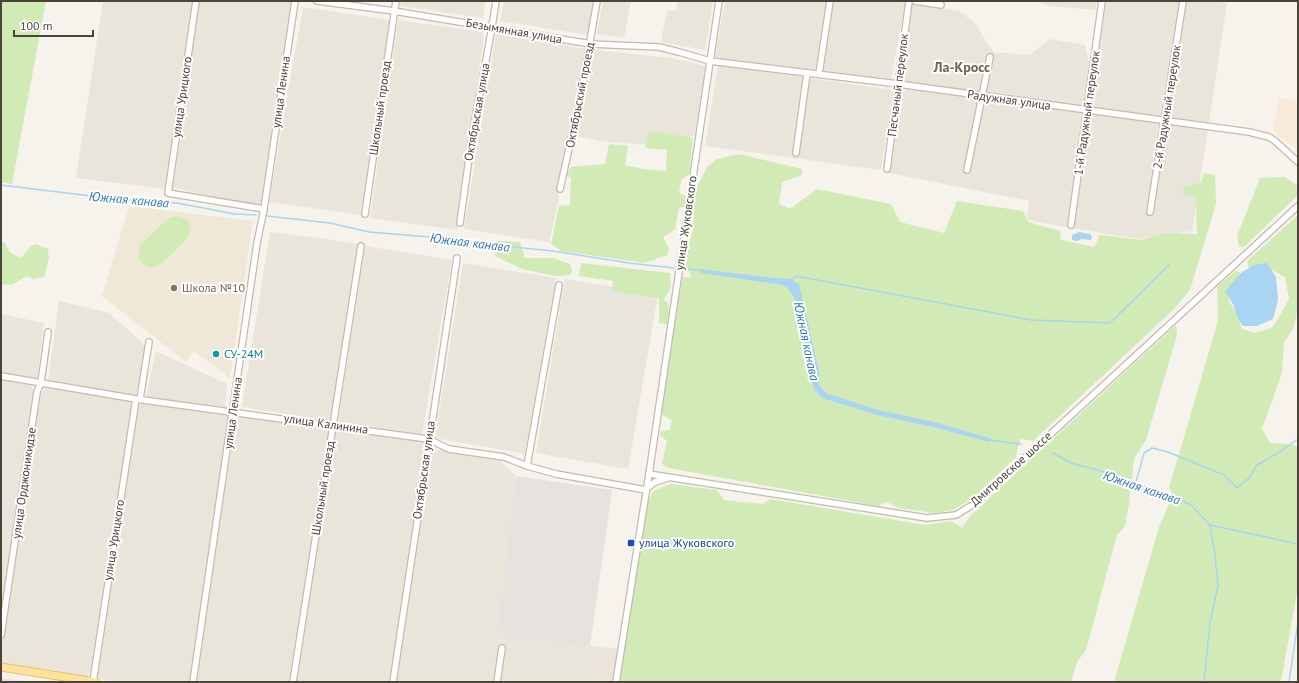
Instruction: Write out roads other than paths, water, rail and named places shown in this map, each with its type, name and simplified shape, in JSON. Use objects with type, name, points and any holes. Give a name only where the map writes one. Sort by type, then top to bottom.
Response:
[{"type":"main road","points":[[1,667],[96,682]]},
{"type":"street","name":"улица Урицкого","points":[[196,1],[168,193],[264,209]]},
{"type":"street","name":"улица Ленина","points":[[193,682],[257,243],[264,209],[295,1]]},
{"type":"street","name":"Безымянная улица","points":[[317,1],[394,11],[591,44],[659,48],[710,61]]},
{"type":"street","name":"Школьный проезд","points":[[365,214],[396,1]]},
{"type":"street","name":"Октябрьская улица","points":[[460,223],[472,137],[496,1]]},
{"type":"street","name":"Октябрьский проезд","points":[[560,189],[591,44],[597,1]]},
{"type":"street","name":"улица Жуковского","points":[[616,682],[649,474],[719,1]]},
{"type":"street","points":[[819,74],[830,1]]},
{"type":"street","name":"Песчаный переулок","points":[[887,169],[909,1]]},
{"type":"street","points":[[915,1],[941,5]]},
{"type":"street","name":"1-й Радужный переулок","points":[[1071,225],[1102,1]]},
{"type":"street","name":"2-й Радужный переулок","points":[[1150,212],[1183,1]]},
{"type":"street","points":[[967,170],[990,57]]},
{"type":"street","name":"Радужная улица","points":[[710,61],[898,84],[983,97],[1249,132],[1268,137],[1275,141],[1298,162]]},
{"type":"street","points":[[796,153],[807,73]]},
{"type":"street","name":"Дмитровское шоссе","points":[[649,474],[927,518],[956,515],[977,502],[1298,206]]},
{"type":"street","name":"Школьный проезд","points":[[293,682],[361,246]]},
{"type":"street","name":"Октябрьская улица","points":[[393,682],[428,439],[457,258]]},
{"type":"street","points":[[527,466],[559,285]]},
{"type":"street","name":"улица Орджоникидзе","points":[[1,635],[37,392],[41,383],[48,332]]},
{"type":"street","name":"улица Урицкого","points":[[93,682],[138,399],[149,342]]},
{"type":"street","name":"улица Калинина","points":[[1,376],[138,399],[428,439],[449,448],[504,457],[527,466],[556,474],[646,490]]},
{"type":"street","points":[[646,490],[655,482],[670,477]]},
{"type":"street","points":[[497,682],[502,648]]},
{"type":"water","points":[[1079,232],[1090,234],[1092,237],[1091,240],[1072,240],[1072,235]]},
{"type":"water","points":[[1267,263],[1276,277],[1278,300],[1273,319],[1257,326],[1243,326],[1238,319],[1234,306],[1225,291],[1242,272],[1254,265]]},
{"type":"water","points":[[698,270],[791,279],[799,284],[819,372],[819,385],[826,393],[878,410],[938,423],[992,439],[989,442],[938,428],[878,415],[822,398],[814,389],[795,299],[788,288],[783,285],[702,273]]},
{"type":"waterway","name":"Южная канава","points":[[1,185],[124,200],[177,203],[235,214],[256,215]]},
{"type":"waterway","name":"Южная канава","points":[[267,216],[330,223],[369,232],[442,238],[472,243],[553,251],[629,263],[674,268]]},
{"type":"waterway","points":[[792,280],[796,276],[1031,320],[1110,323],[1169,265]]},
{"type":"waterway","name":"Южная канава","points":[[687,269],[698,270]]},
{"type":"waterway","points":[[1136,482],[1144,453],[1152,448],[1168,452],[1224,475],[1237,488],[1249,478],[1257,465],[1298,439]]},
{"type":"waterway","name":"Южная канава","points":[[989,440],[1021,444]]},
{"type":"waterway","name":"Южная канава","points":[[1053,453],[1071,463],[1098,470],[1170,495],[1191,505],[1210,525],[1218,586],[1210,623],[1204,682]]},
{"type":"waterway","points":[[1210,525],[1298,544]]},
{"type":"waterway","points":[[1289,682],[1298,622]]},
{"type":"place","name":"Школа №10","points":[[174,288]]},
{"type":"place","name":"СУ-24М","points":[[216,354]]},
{"type":"place","name":"улица Жуковского","points":[[631,543]]},
{"type":"district","name":"Ла-Кросс","points":[[962,67]]}]
